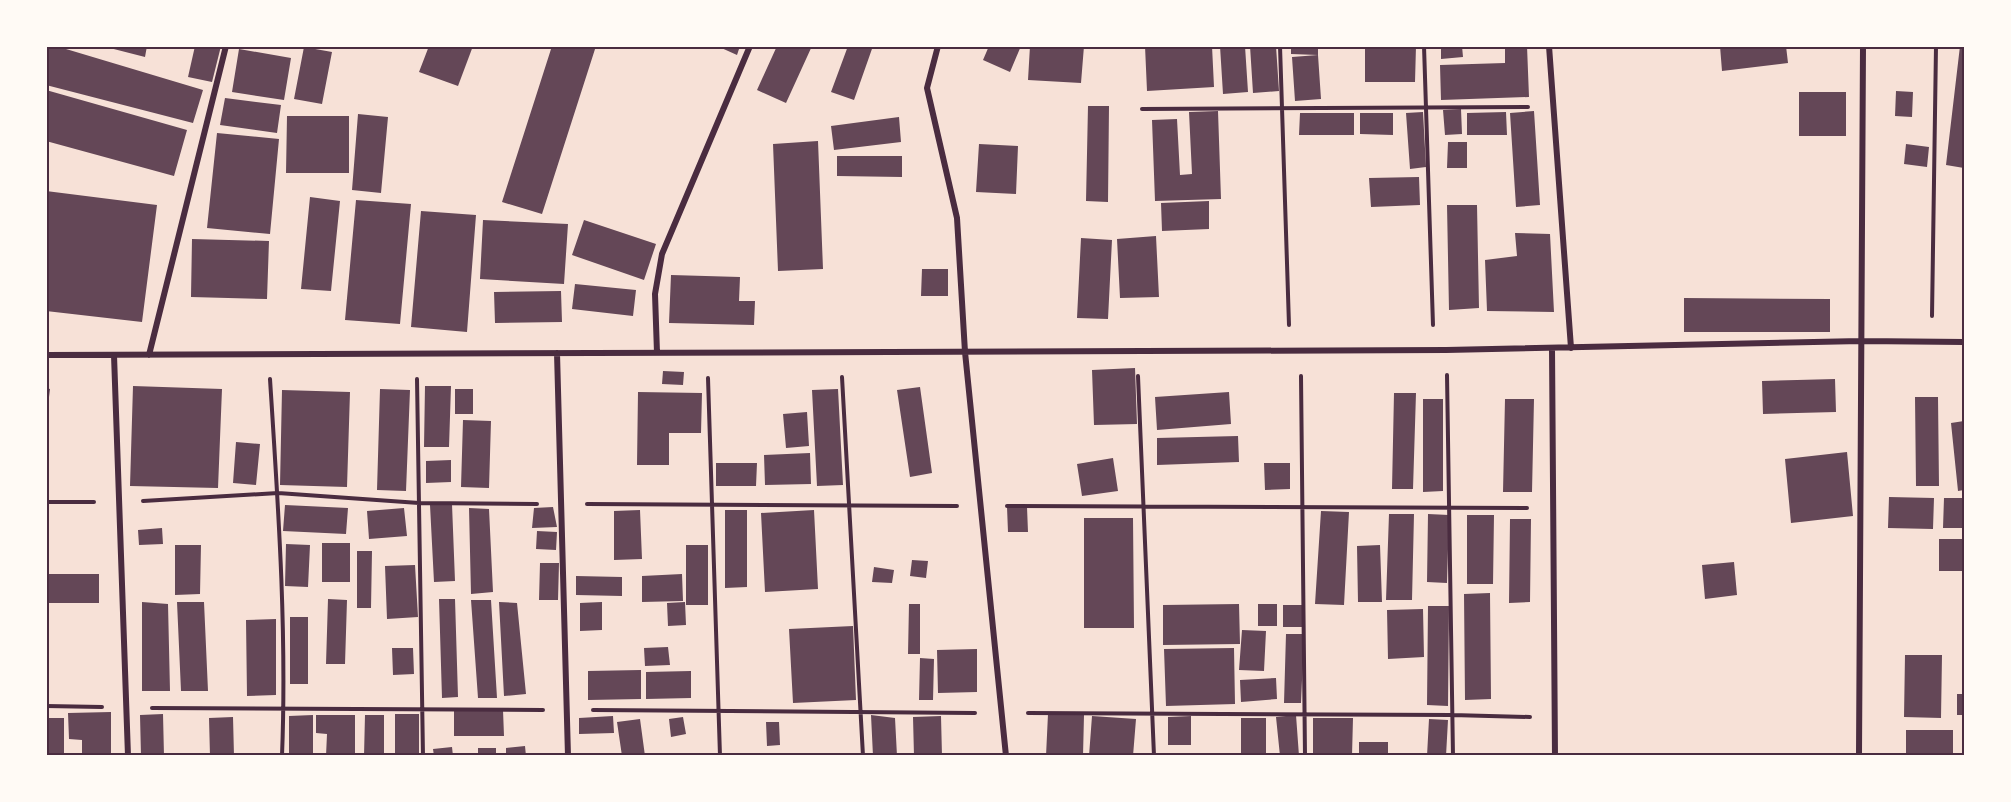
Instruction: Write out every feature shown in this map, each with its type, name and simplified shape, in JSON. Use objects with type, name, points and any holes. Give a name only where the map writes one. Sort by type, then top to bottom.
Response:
[{"type":"street","points":[[149,355],[226,46]]},
{"type":"street","points":[[657,353],[655,294],[662,254],[750,46]]},
{"type":"street","points":[[938,46],[927,88],[957,218],[965,352],[1006,756]]},
{"type":"street","points":[[1549,46],[1571,348]]},
{"type":"street","points":[[1858,756],[1863,46]]},
{"type":"street","points":[[46,355],[1446,351],[1861,341],[1965,342]]},
{"type":"street","points":[[1552,348],[1555,756]]},
{"type":"street","points":[[557,353],[568,756]]},
{"type":"street","points":[[114,355],[128,756]]},
{"type":"path","points":[[1280,46],[1290,351]]},
{"type":"path","points":[[1424,46],[1434,351]]},
{"type":"path","points":[[1931,342],[1936,46]]},
{"type":"path","points":[[1142,109],[1426,109],[1553,106]]},
{"type":"path","points":[[1301,351],[1305,756]]},
{"type":"path","points":[[1446,351],[1453,756]]},
{"type":"path","points":[[841,352],[863,756]]},
{"type":"path","points":[[1137,352],[1154,756]]},
{"type":"path","points":[[707,353],[720,756]]},
{"type":"path","points":[[417,354],[423,756]]},
{"type":"path","points":[[268,355],[278,493],[284,708],[282,756]]},
{"type":"path","points":[[46,502],[120,502],[278,493],[419,504],[1553,507]]},
{"type":"path","points":[[46,706],[1452,715],[1555,718]]},
{"type":"building","points":[[46,46],[56,46],[203,90],[193,123],[46,85]]},
{"type":"building","points":[[102,46],[147,46],[145,57]]},
{"type":"building","points":[[195,46],[221,46],[212,82],[188,77]]},
{"type":"building","points":[[429,46],[473,46],[458,86],[419,72]]},
{"type":"building","points":[[552,46],[596,46],[542,214],[502,202]]},
{"type":"building","points":[[717,46],[740,46],[737,55]]},
{"type":"building","points":[[777,46],[812,46],[786,103],[757,90]]},
{"type":"building","points":[[848,46],[873,46],[854,100],[831,92]]},
{"type":"building","points":[[989,46],[1021,46],[1010,72],[983,60]]},
{"type":"building","points":[[1030,46],[1084,46],[1081,83],[1028,80]]},
{"type":"building","points":[[1145,46],[1212,46],[1214,87],[1147,91]]},
{"type":"building","points":[[1220,46],[1245,46],[1248,92],[1223,94]]},
{"type":"building","points":[[1250,46],[1276,46],[1279,91],[1253,93]]},
{"type":"building","points":[[1291,46],[1318,46],[1318,55],[1291,54]]},
{"type":"building","points":[[1365,46],[1416,46],[1415,82],[1365,82]]},
{"type":"building","points":[[1441,46],[1462,46],[1463,57],[1441,59]]},
{"type":"building","points":[[1505,46],[1527,46],[1529,97],[1441,100],[1440,65],[1505,63]]},
{"type":"building","points":[[1720,46],[1786,46],[1788,63],[1722,71]]},
{"type":"building","points":[[1960,46],[1964,46],[1964,168],[1946,165]]},
{"type":"building","points":[[304,47],[332,52],[322,104],[294,99]]},
{"type":"building","points":[[239,49],[291,58],[284,100],[232,92]]},
{"type":"building","points":[[1318,55],[1321,99],[1295,101],[1292,57]]},
{"type":"building","points":[[46,90],[187,130],[174,176],[46,141]]},
{"type":"building","points":[[1896,91],[1913,92],[1912,117],[1895,116]]},
{"type":"building","points":[[1799,92],[1846,92],[1846,136],[1799,136]]},
{"type":"building","points":[[225,98],[281,105],[277,133],[220,125]]},
{"type":"building","points":[[1088,106],[1109,106],[1108,202],[1086,201]]},
{"type":"building","points":[[1461,109],[1462,134],[1445,135],[1443,110]]},
{"type":"building","points":[[1218,111],[1221,199],[1155,201],[1152,120],[1177,119],[1180,175],[1192,174],[1189,112]]},
{"type":"building","points":[[1534,111],[1540,205],[1516,207],[1510,113]]},
{"type":"building","points":[[1423,112],[1426,167],[1410,169],[1406,113]]},
{"type":"building","points":[[1506,112],[1507,135],[1467,135],[1467,113]]},
{"type":"building","points":[[1300,113],[1354,113],[1354,135],[1299,135]]},
{"type":"building","points":[[1360,113],[1393,113],[1393,135],[1360,134]]},
{"type":"building","points":[[358,114],[388,117],[381,193],[352,190]]},
{"type":"building","points":[[287,116],[349,116],[349,173],[286,173]]},
{"type":"building","points":[[899,117],[901,142],[834,150],[831,126]]},
{"type":"building","points":[[217,133],[279,139],[270,234],[207,228]]},
{"type":"building","points":[[818,141],[823,269],[778,271],[773,144]]},
{"type":"building","points":[[1448,142],[1467,142],[1467,168],[1447,168]]},
{"type":"building","points":[[979,144],[1018,146],[1016,194],[976,192]]},
{"type":"building","points":[[1906,144],[1929,147],[1927,167],[1904,164]]},
{"type":"building","points":[[837,156],[902,156],[902,177],[837,176]]},
{"type":"building","points":[[1419,177],[1420,205],[1371,207],[1369,178]]},
{"type":"building","points":[[46,191],[157,205],[142,322],[46,311]]},
{"type":"building","points":[[310,197],[340,201],[331,291],[301,289]]},
{"type":"building","points":[[356,200],[411,204],[400,324],[345,320]]},
{"type":"building","points":[[1209,201],[1209,229],[1162,231],[1161,203]]},
{"type":"building","points":[[1447,205],[1477,205],[1479,308],[1449,310]]},
{"type":"building","points":[[421,211],[476,215],[467,332],[411,327]]},
{"type":"building","points":[[483,220],[568,224],[564,284],[480,279]]},
{"type":"building","points":[[584,220],[656,244],[644,280],[572,255]]},
{"type":"building","points":[[1515,233],[1550,234],[1554,312],[1487,311],[1485,260],[1517,256]]},
{"type":"building","points":[[1156,236],[1159,297],[1120,298],[1117,239]]},
{"type":"building","points":[[1081,238],[1112,240],[1108,319],[1077,318]]},
{"type":"building","points":[[192,239],[269,241],[267,299],[191,297]]},
{"type":"building","points":[[922,269],[948,269],[948,296],[921,296]]},
{"type":"building","points":[[671,275],[740,277],[739,301],[755,301],[754,325],[669,323]]},
{"type":"building","points":[[575,284],[636,290],[633,316],[572,309]]},
{"type":"building","points":[[561,291],[562,322],[495,323],[494,292]]},
{"type":"building","points":[[1684,298],[1830,299],[1830,332],[1684,332]]},
{"type":"building","points":[[1135,368],[1137,424],[1094,425],[1092,370]]},
{"type":"building","points":[[663,371],[684,372],[683,385],[662,384]]},
{"type":"building","points":[[1835,379],[1836,412],[1763,414],[1762,381]]},
{"type":"building","points":[[133,386],[222,389],[218,488],[130,486]]},
{"type":"building","points":[[425,386],[451,386],[449,447],[424,447]]},
{"type":"building","points":[[920,387],[932,473],[910,477],[897,390]]},
{"type":"building","points":[[46,388],[50,389],[48,405],[46,405]]},
{"type":"building","points":[[380,389],[410,390],[406,491],[377,490]]},
{"type":"building","points":[[455,389],[473,389],[473,414],[455,414]]},
{"type":"building","points":[[838,389],[843,485],[817,486],[812,390]]},
{"type":"building","points":[[282,390],[350,392],[347,487],[280,485]]},
{"type":"building","points":[[638,392],[702,393],[701,433],[669,433],[669,465],[637,465]]},
{"type":"building","points":[[1229,392],[1231,424],[1157,430],[1155,397]]},
{"type":"building","points":[[1394,393],[1416,393],[1413,489],[1392,489]]},
{"type":"building","points":[[1915,397],[1938,397],[1939,486],[1916,486]]},
{"type":"building","points":[[1423,399],[1443,399],[1443,491],[1423,492]]},
{"type":"building","points":[[1505,399],[1534,399],[1532,492],[1503,492]]},
{"type":"building","points":[[807,412],[809,446],[786,448],[783,414]]},
{"type":"building","points":[[463,420],[491,421],[489,488],[461,487]]},
{"type":"building","points":[[1964,421],[1964,490],[1958,491],[1951,423]]},
{"type":"building","points":[[1238,436],[1239,462],[1157,465],[1157,438]]},
{"type":"building","points":[[236,442],[260,444],[256,485],[233,483]]},
{"type":"building","points":[[1847,452],[1853,516],[1791,523],[1785,459]]},
{"type":"building","points":[[810,453],[811,484],[765,485],[764,455]]},
{"type":"building","points":[[1113,458],[1118,491],[1082,496],[1077,464]]},
{"type":"building","points":[[451,460],[451,482],[426,483],[426,461]]},
{"type":"building","points":[[716,463],[757,463],[756,486],[716,486]]},
{"type":"building","points":[[1264,463],[1290,463],[1290,489],[1265,490]]},
{"type":"building","points":[[1889,497],[1934,498],[1933,529],[1888,528]]},
{"type":"building","points":[[1944,498],[1964,498],[1964,528],[1943,528]]},
{"type":"building","points":[[452,504],[455,581],[434,582],[430,505]]},
{"type":"building","points":[[285,505],[348,508],[346,534],[283,531]]},
{"type":"building","points":[[553,507],[557,527],[532,528],[534,508]]},
{"type":"building","points":[[1007,507],[1027,507],[1028,532],[1008,532]]},
{"type":"building","points":[[404,508],[407,536],[369,539],[367,511]]},
{"type":"building","points":[[469,508],[489,509],[493,592],[471,594]]},
{"type":"building","points":[[640,510],[642,559],[614,560],[614,511]]},
{"type":"building","points":[[725,510],[747,510],[747,587],[725,588]]},
{"type":"building","points":[[814,510],[818,589],[765,592],[761,513]]},
{"type":"building","points":[[1321,511],[1349,512],[1344,605],[1315,604]]},
{"type":"building","points":[[1389,514],[1414,514],[1412,600],[1386,600]]},
{"type":"building","points":[[1428,514],[1449,515],[1447,583],[1427,582]]},
{"type":"building","points":[[1467,515],[1494,515],[1493,584],[1467,584]]},
{"type":"building","points":[[1084,518],[1133,518],[1134,628],[1084,628]]},
{"type":"building","points":[[1510,519],[1531,519],[1530,602],[1509,603]]},
{"type":"building","points":[[162,528],[163,544],[139,545],[138,530]]},
{"type":"building","points":[[537,531],[557,532],[556,550],[536,549]]},
{"type":"building","points":[[1939,539],[1964,539],[1964,571],[1939,571]]},
{"type":"building","points":[[322,543],[350,543],[350,582],[322,582]]},
{"type":"building","points":[[286,544],[310,545],[308,587],[285,586]]},
{"type":"building","points":[[175,545],[201,545],[200,594],[175,595]]},
{"type":"building","points":[[686,545],[708,545],[708,605],[686,605]]},
{"type":"building","points":[[1380,545],[1382,602],[1358,602],[1357,546]]},
{"type":"building","points":[[357,551],[372,551],[371,608],[357,608]]},
{"type":"building","points":[[912,560],[928,561],[926,578],[910,576]]},
{"type":"building","points":[[1734,562],[1737,595],[1705,599],[1702,565]]},
{"type":"building","points":[[540,563],[559,563],[558,600],[539,600]]},
{"type":"building","points":[[415,565],[418,617],[387,619],[385,566]]},
{"type":"building","points":[[874,567],[894,570],[892,583],[872,582]]},
{"type":"building","points":[[46,574],[99,574],[99,603],[46,603]]},
{"type":"building","points":[[682,574],[683,601],[642,602],[642,576]]},
{"type":"building","points":[[576,576],[622,577],[622,596],[576,595]]},
{"type":"building","points":[[1490,593],[1491,699],[1465,700],[1464,594]]},
{"type":"building","points":[[328,599],[347,600],[345,664],[326,664]]},
{"type":"building","points":[[439,599],[455,599],[458,697],[442,698]]},
{"type":"building","points":[[471,600],[491,600],[497,698],[478,698]]},
{"type":"building","points":[[142,602],[168,604],[170,691],[142,691]]},
{"type":"building","points":[[177,602],[204,602],[208,691],[181,691]]},
{"type":"building","points":[[499,602],[517,603],[526,694],[504,696]]},
{"type":"building","points":[[602,602],[602,630],[580,631],[580,603]]},
{"type":"building","points":[[685,602],[686,625],[668,626],[667,603]]},
{"type":"building","points":[[909,604],[920,604],[920,654],[908,654]]},
{"type":"building","points":[[1239,604],[1240,644],[1163,645],[1163,605]]},
{"type":"building","points":[[1258,604],[1277,604],[1277,626],[1258,626]]},
{"type":"building","points":[[1283,605],[1303,605],[1303,627],[1283,627]]},
{"type":"building","points":[[1428,606],[1449,606],[1448,706],[1427,705]]},
{"type":"building","points":[[1423,609],[1424,657],[1388,659],[1387,610]]},
{"type":"building","points":[[290,617],[308,617],[308,684],[290,684]]},
{"type":"building","points":[[276,619],[276,695],[247,696],[246,620]]},
{"type":"building","points":[[853,626],[856,700],[793,703],[789,629]]},
{"type":"building","points":[[1242,630],[1266,631],[1264,671],[1239,670]]},
{"type":"building","points":[[1286,634],[1304,634],[1301,703],[1284,703]]},
{"type":"building","points":[[668,647],[670,665],[645,666],[644,648]]},
{"type":"building","points":[[392,648],[413,648],[414,674],[393,675]]},
{"type":"building","points":[[1234,648],[1235,704],[1166,706],[1164,649]]},
{"type":"building","points":[[977,649],[977,692],[938,693],[937,650]]},
{"type":"building","points":[[1905,655],[1942,655],[1941,718],[1904,717]]},
{"type":"building","points":[[920,658],[934,659],[933,700],[919,700]]},
{"type":"building","points":[[641,670],[641,699],[588,700],[588,671]]},
{"type":"building","points":[[691,671],[691,698],[646,699],[646,672]]},
{"type":"building","points":[[1276,678],[1277,699],[1241,702],[1240,680]]},
{"type":"building","points":[[1957,694],[1964,694],[1964,715],[1957,715]]},
{"type":"building","points":[[454,710],[503,710],[504,736],[454,736]]},
{"type":"building","points":[[111,712],[111,756],[82,756],[82,740],[69,739],[68,713]]},
{"type":"building","points":[[163,714],[164,756],[141,756],[140,715]]},
{"type":"building","points":[[395,714],[419,714],[419,756],[395,756]]},
{"type":"building","points":[[1048,714],[1084,715],[1083,756],[1046,756]]},
{"type":"building","points":[[313,715],[313,756],[289,756],[289,716]]},
{"type":"building","points":[[316,715],[355,715],[355,756],[326,756],[327,734],[316,733]]},
{"type":"building","points":[[365,715],[384,715],[384,756],[364,756]]},
{"type":"building","points":[[871,715],[895,718],[897,756],[873,756]]},
{"type":"building","points":[[1296,715],[1299,756],[1280,756],[1276,717]]},
{"type":"building","points":[[613,716],[614,733],[579,734],[579,718]]},
{"type":"building","points":[[941,716],[942,756],[914,756],[913,717]]},
{"type":"building","points":[[1092,716],[1136,719],[1133,756],[1089,756]]},
{"type":"building","points":[[1191,716],[1191,745],[1168,745],[1168,717]]},
{"type":"building","points":[[233,717],[234,756],[210,756],[209,718]]},
{"type":"building","points":[[683,717],[686,734],[671,737],[669,719]]},
{"type":"building","points":[[46,718],[64,718],[64,756],[46,756]]},
{"type":"building","points":[[1241,718],[1266,718],[1266,756],[1241,756]]},
{"type":"building","points":[[1313,718],[1353,718],[1352,756],[1313,756]]},
{"type":"building","points":[[640,719],[645,756],[622,756],[617,722]]},
{"type":"building","points":[[1429,719],[1448,720],[1446,756],[1427,756]]},
{"type":"building","points":[[766,722],[779,722],[780,745],[767,746]]},
{"type":"building","points":[[1906,730],[1953,730],[1953,756],[1906,756]]},
{"type":"building","points":[[1359,742],[1388,742],[1388,756],[1359,756]]},
{"type":"building","points":[[525,746],[526,756],[506,756],[506,748]]},
{"type":"building","points":[[452,747],[453,756],[434,756],[433,749]]},
{"type":"building","points":[[478,748],[496,748],[496,756],[478,756]]}]
